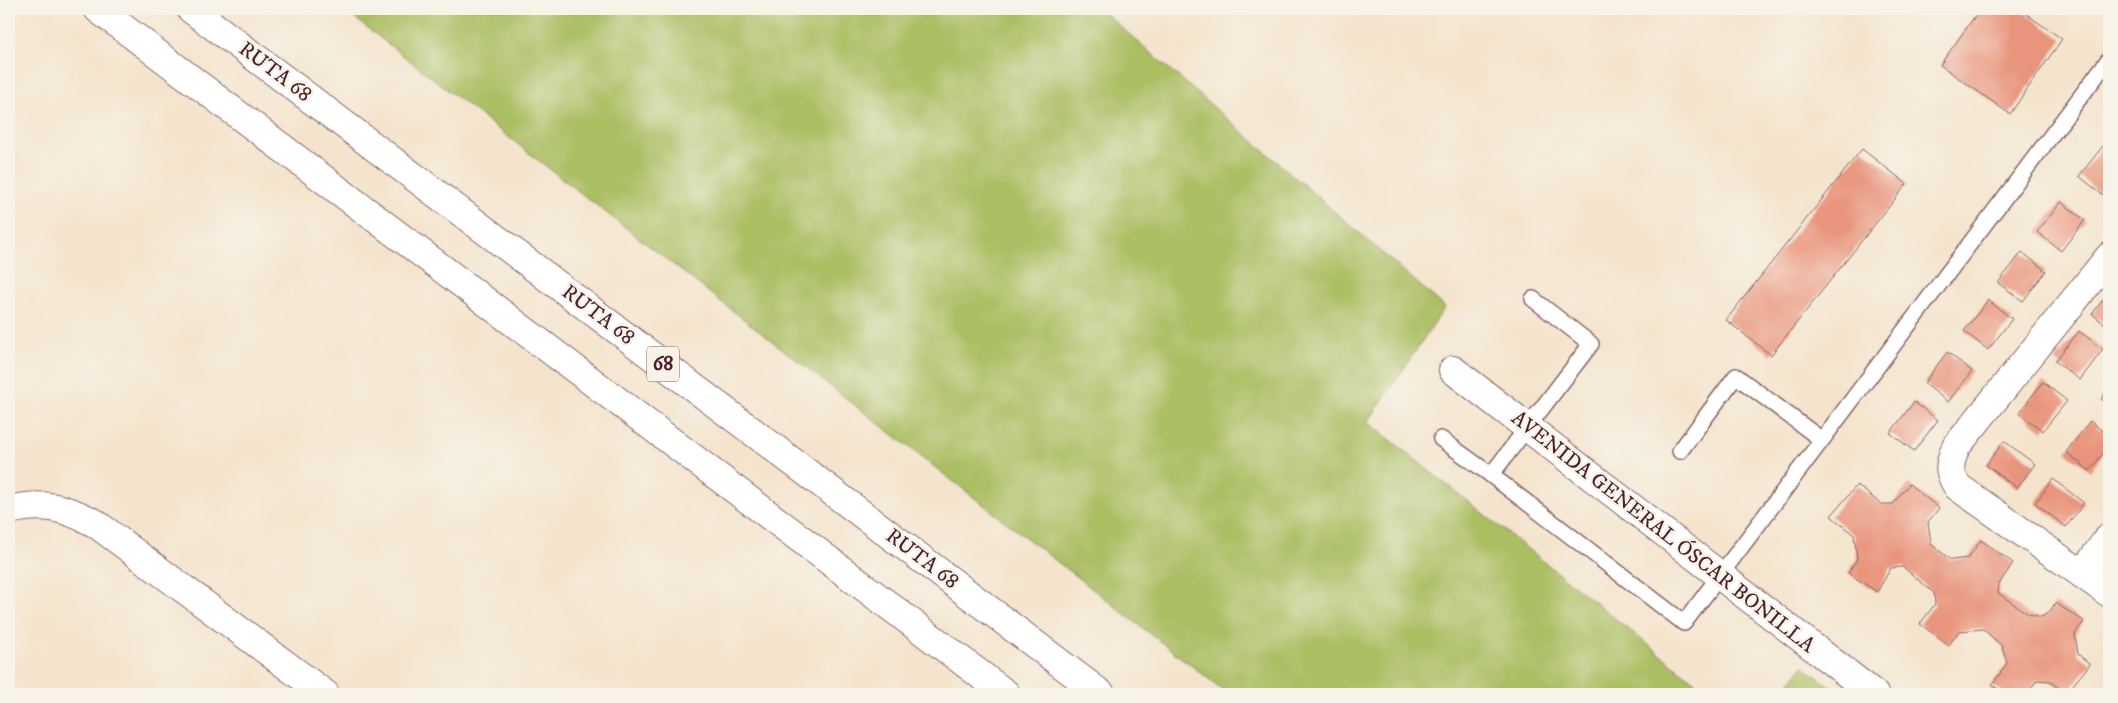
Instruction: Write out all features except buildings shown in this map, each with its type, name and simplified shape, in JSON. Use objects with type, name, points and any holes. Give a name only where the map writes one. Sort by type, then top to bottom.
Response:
[{"type":"main road","points":[[98,9],[1006,694]]},
{"type":"main road","name":"RUTA 68","points":[[191,9],[1101,694]]},
{"type":"main road","points":[[200,9],[225,34]]},
{"type":"main road","points":[[204,9],[225,34]]},
{"type":"main road","points":[[2109,257],[1956,448],[1950,462],[1950,476],[1958,486],[2109,593]]},
{"type":"main road","name":"AVENIDA GENERAL ÓSCAR BONILLA","points":[[1453,370],[1874,694]]},
{"type":"main road","points":[[9,510],[45,505],[68,510],[96,523],[325,694]]},
{"type":"main road","points":[[2082,574],[2109,537]]},
{"type":"lane","points":[[1441,438],[1684,623],[2109,59]]},
{"type":"lane","points":[[1491,475],[1591,344],[1532,299]]},
{"type":"lane","points":[[1680,451],[1736,376],[1822,440]]},
{"type":"green space","points":[[343,9],[1100,9],[1445,307],[1368,422],[1710,694],[1228,694]]},
{"type":"green space","points":[[1803,666],[1840,694],[1780,694]]}]
